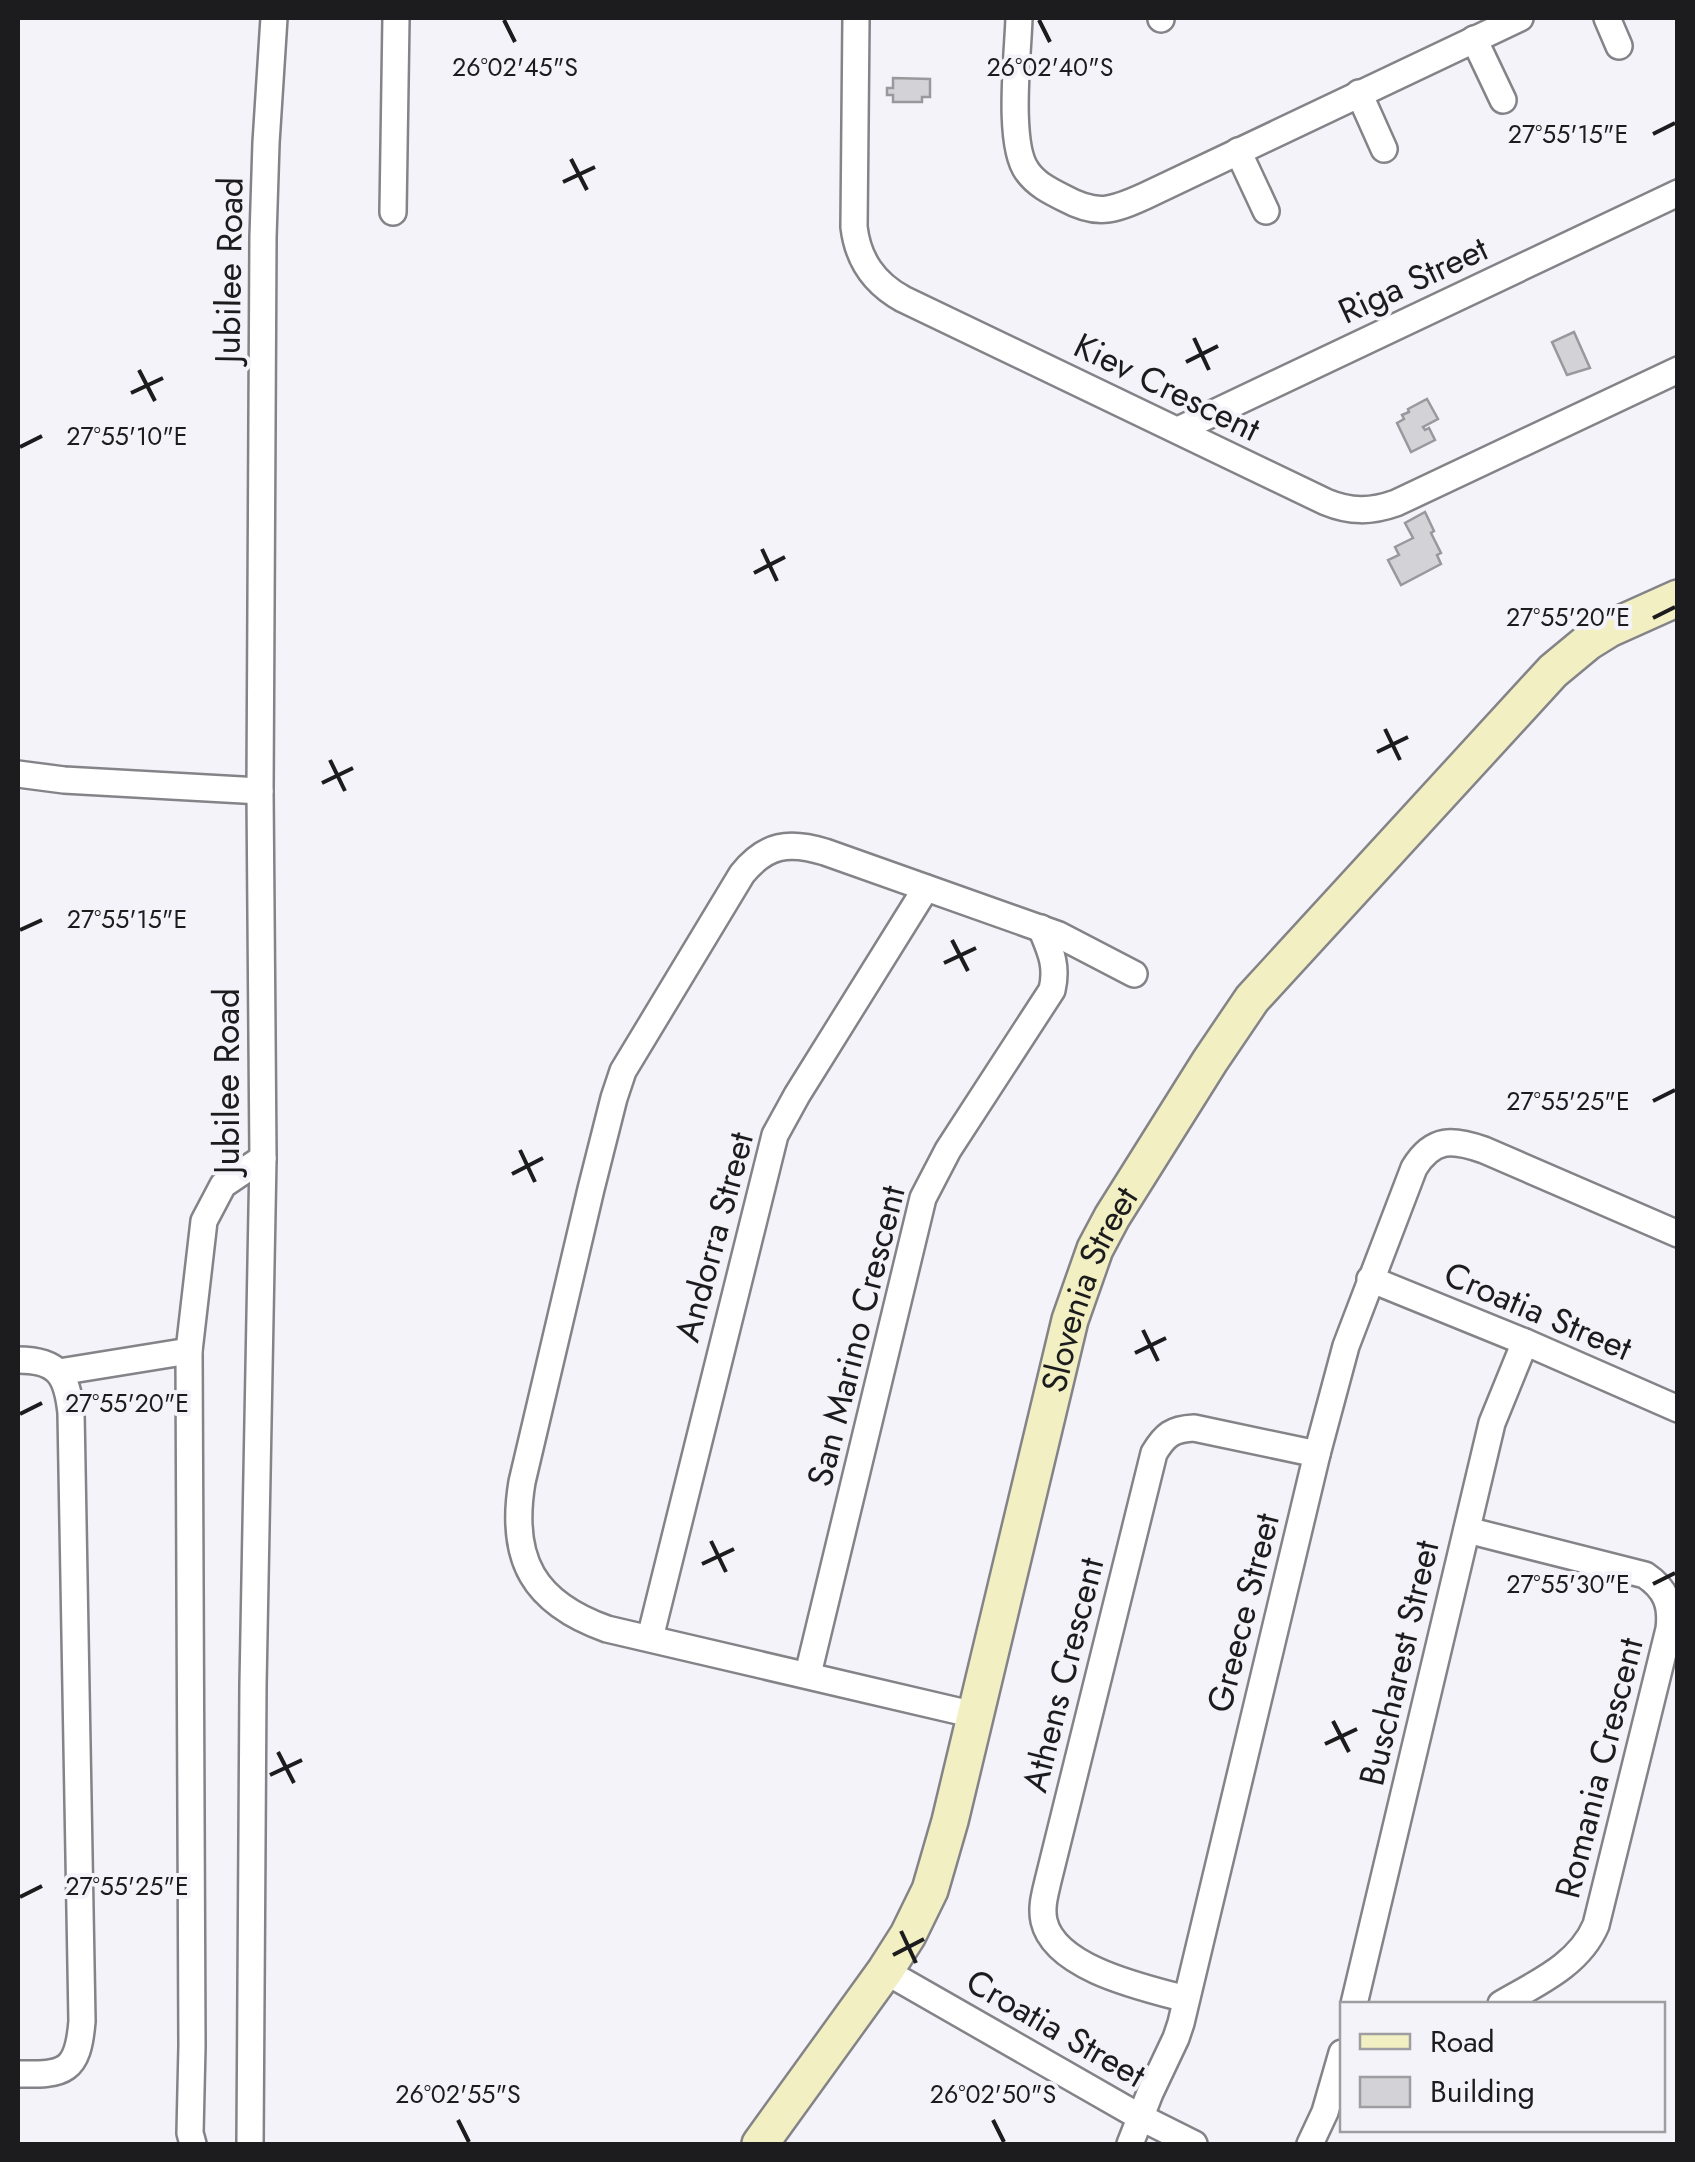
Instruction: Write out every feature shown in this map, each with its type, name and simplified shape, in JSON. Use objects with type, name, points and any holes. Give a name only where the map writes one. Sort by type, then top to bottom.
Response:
[{"type":"street","name":"Jubilee Road","points":[[250,2144],[253,1666],[263,1158],[263,237],[274,18]]},
{"type":"street","points":[[393,212],[396,18]]},
{"type":"street","name":"Kiev Crescent","points":[[856,18],[854,226],[858,250],[878,282],[903,299],[1326,502],[1350,510],[1374,510],[1405,500],[1678,370]]},
{"type":"street","points":[[1018,18],[1018,154],[1028,174],[1043,187],[1086,209],[1103,211],[1128,204],[1520,18]]},
{"type":"street","points":[[1608,18],[1620,46]]},
{"type":"street","points":[[1474,39],[1503,100]]},
{"type":"street","points":[[1359,93],[1384,149]]},
{"type":"street","points":[[1238,151],[1266,211]]},
{"type":"street","name":"Riga Street","points":[[1178,430],[1678,194]]},
{"type":"street","name":"Slovenia Street","points":[[760,2144],[885,1971],[930,1890],[950,1822],[1062,1351],[1080,1290],[1112,1217],[1252,999],[1543,680],[1563,661],[1622,622],[1678,598]]},
{"type":"street","points":[[18,774],[260,791]]},
{"type":"street","points":[[976,1715],[590,1623],[560,1608],[534,1578],[522,1545],[518,1502],[623,1071],[742,874],[758,857],[780,846],[806,847],[1041,928],[1134,974]]},
{"type":"street","name":"Andorra Street","points":[[650,1638],[775,1135],[926,888]]},
{"type":"street","name":"San Marino Crescent","points":[[808,1674],[923,1198],[948,1150],[1052,990],[1055,966],[1041,928]]},
{"type":"street","name":"Greece Street","points":[[1130,2144],[1176,2038],[1346,1346],[1414,1168],[1430,1150],[1446,1142],[1463,1143],[1678,1234]]},
{"type":"street","points":[[193,2144],[189,1351],[204,1221],[224,1185],[263,1158]]},
{"type":"street","name":"Croatia Street","points":[[1370,1280],[1678,1409]]},
{"type":"street","name":"Buscharest Street","points":[[1354,2002],[1492,1423],[1524,1342]]},
{"type":"street","points":[[59,1372],[189,1351]]},
{"type":"street","points":[[18,1360],[49,1364],[59,1372],[69,1393],[71,1413],[82,2022],[76,2057],[68,2066],[48,2074],[18,2074]]},
{"type":"street","name":"Athens Crescent","points":[[1186,1999],[1108,1976],[1083,1965],[1062,1948],[1044,1924],[1048,1881],[1154,1453],[1162,1440],[1179,1429],[1194,1428],[1317,1454]]},
{"type":"street","name":"Romania Crescent","points":[[1466,1530],[1645,1575],[1662,1590],[1670,1610],[1669,1629],[1596,1925],[1586,1945],[1570,1961],[1504,2002]]},
{"type":"street","name":"Croatia Street","points":[[885,1971],[1194,2144]]},
{"type":"street","points":[[1310,2144],[1325,2112],[1340,2060]]},
{"type":"building","points":[[893,78],[930,79],[930,97],[922,97],[922,102],[893,102],[887,88],[893,88]]},
{"type":"building","points":[[1574,332],[1590,368],[1567,375],[1552,342]]},
{"type":"building","points":[[1427,399],[1438,419],[1423,427],[1429,428],[1435,440],[1411,452],[1397,423],[1404,419],[1402,415],[1408,409]]},
{"type":"building","points":[[1425,512],[1441,553],[1437,555],[1441,564],[1401,585],[1388,560],[1399,555],[1395,547],[1413,538],[1405,523]]}]
